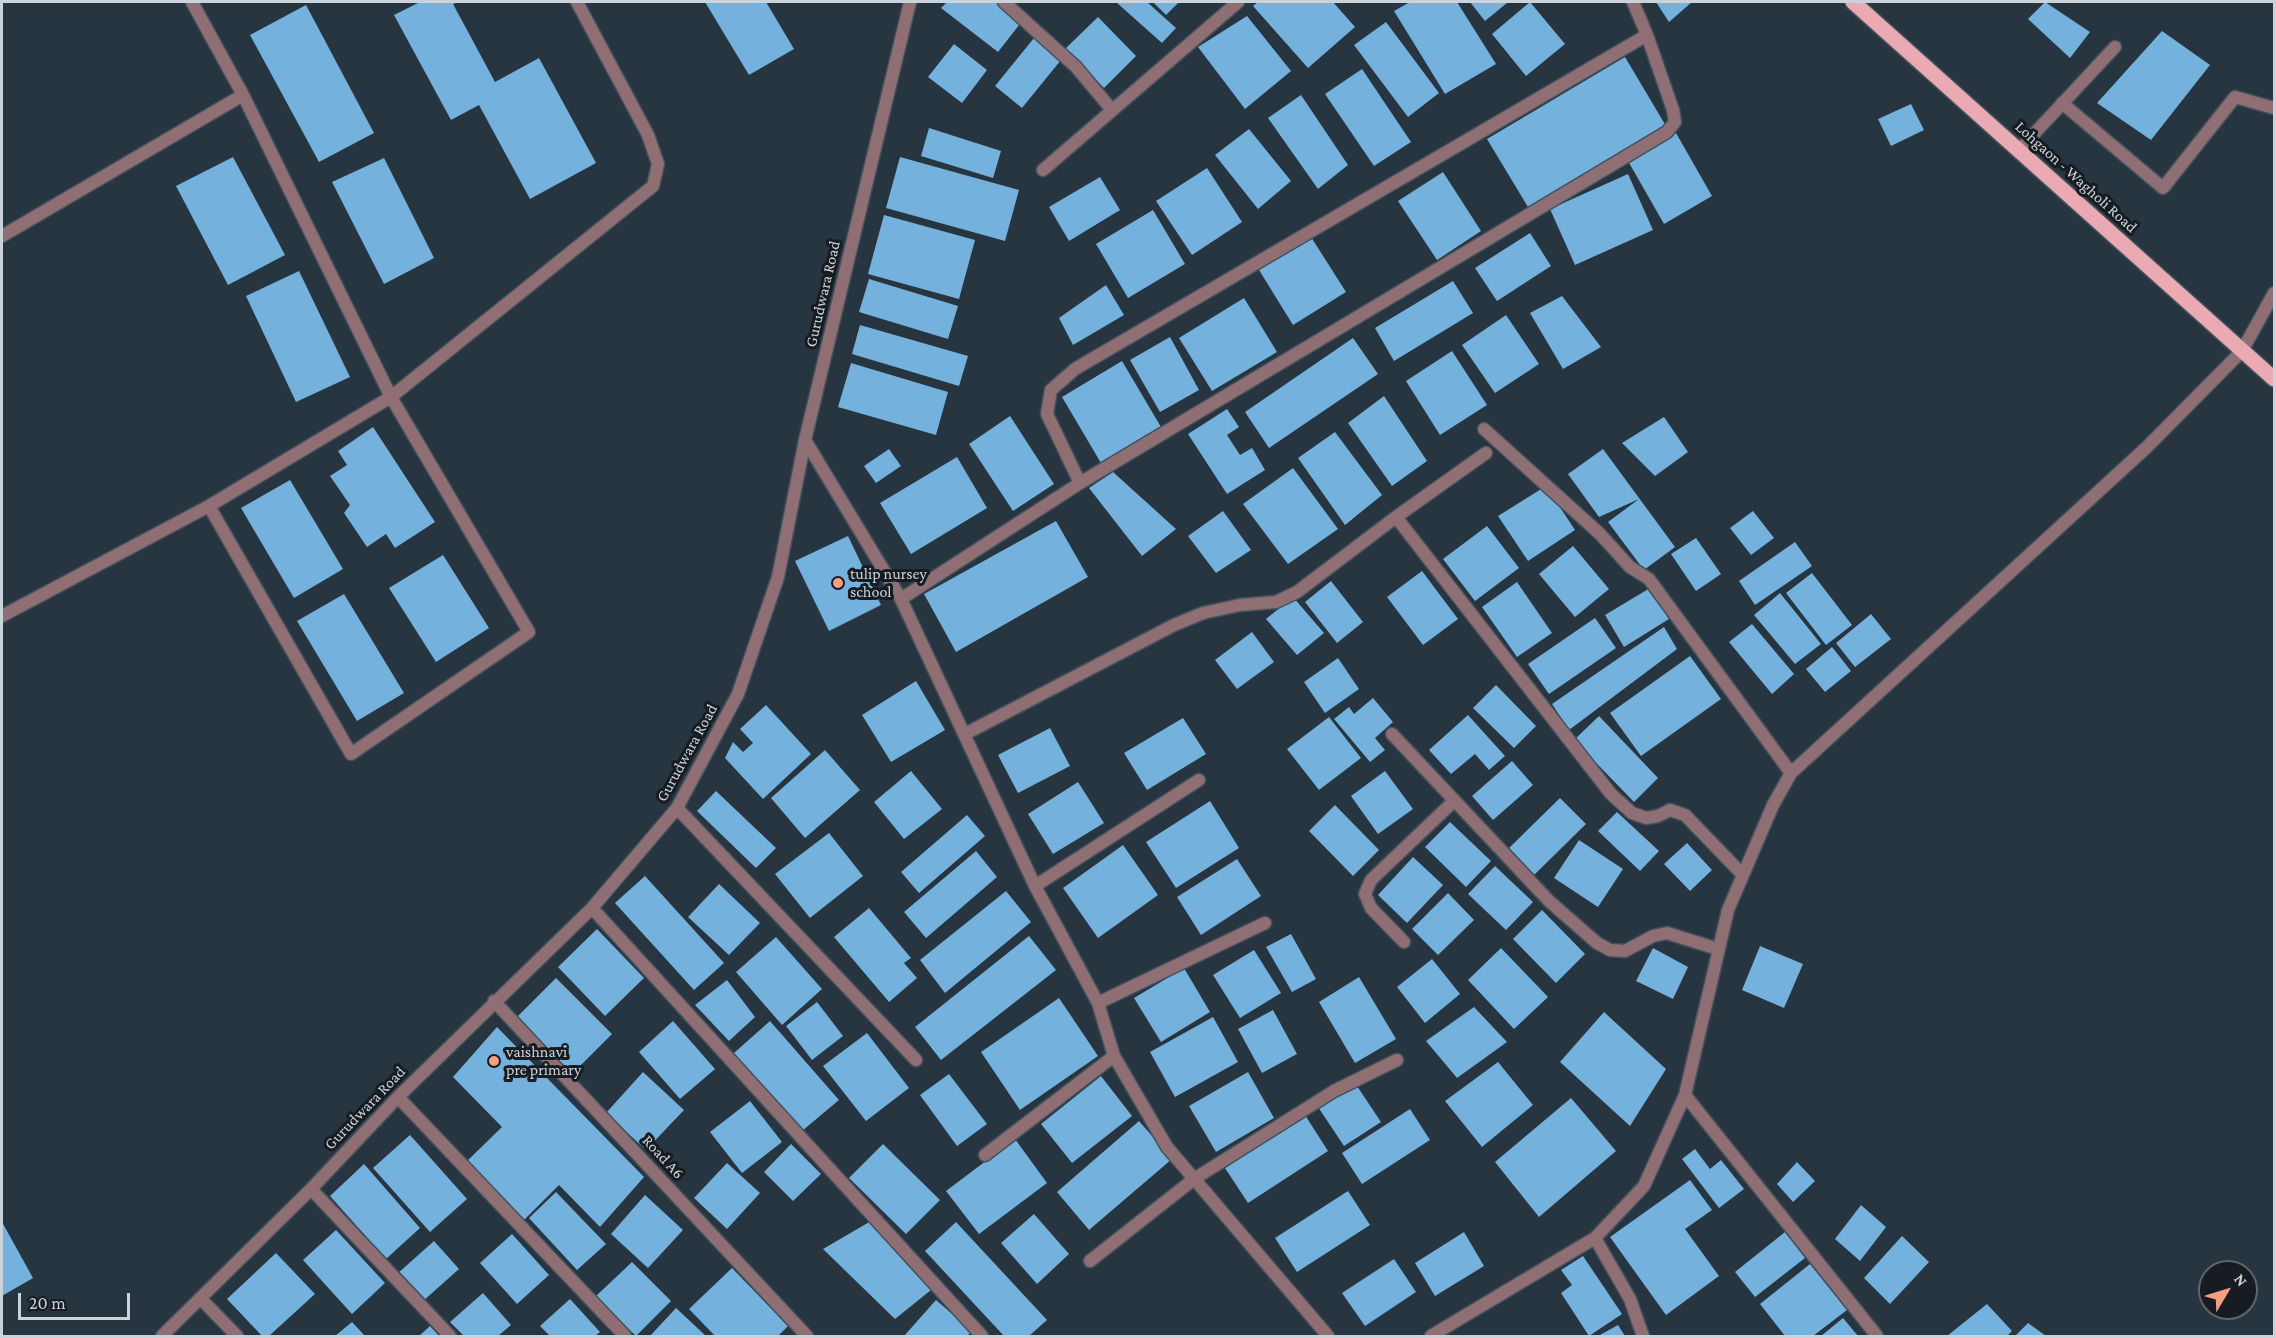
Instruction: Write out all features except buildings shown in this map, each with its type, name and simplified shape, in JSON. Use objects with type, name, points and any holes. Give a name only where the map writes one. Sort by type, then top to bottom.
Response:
[{"type":"main road","name":"Lohgaon - Wagholi Road","points":[[1853,2],[2274,379]]},
{"type":"street","points":[[192,2],[243,95],[391,397],[529,632],[351,754],[208,506]]},
{"type":"street","points":[[2,616],[208,506],[391,397],[653,186],[658,164],[648,135],[577,2]]},
{"type":"street","name":"Gurudwara Road","points":[[162,1336],[311,1189],[398,1096],[592,908],[677,808],[738,694],[778,578],[806,440],[910,2]]},
{"type":"street","points":[[1004,2],[1076,68],[1112,110]]},
{"type":"street","points":[[1043,170],[1238,2]]},
{"type":"street","points":[[901,599],[1080,483],[1667,132],[1675,122],[1673,110],[1633,2]]},
{"type":"street","points":[[1080,483],[1047,414],[1051,390],[1075,369],[1647,35]]},
{"type":"street","points":[[2019,150],[2115,47]]},
{"type":"street","points":[[2,236],[243,95]]},
{"type":"street","points":[[2062,103],[2163,188],[2235,97],[2274,108]]},
{"type":"street","points":[[1431,1336],[1595,1238],[1644,1186],[1685,1095],[1728,910],[1773,805],[1791,773],[2147,447],[2242,351],[2274,293]]},
{"type":"street","points":[[1484,429],[1600,534],[1630,567],[1649,579],[1791,773]]},
{"type":"street","points":[[806,440],[901,599],[1035,886],[1098,1003],[1114,1056],[1167,1147],[1328,1336]]},
{"type":"street","points":[[965,734],[1174,625],[1203,613],[1240,604],[1276,602],[1298,592],[1396,517],[1486,453]]},
{"type":"street","points":[[1396,517],[1611,794],[1632,813],[1646,818],[1659,816],[1670,810],[1685,815],[1743,875]]},
{"type":"street","points":[[1392,734],[1549,902],[1597,943],[1610,950],[1625,951],[1653,936],[1667,933],[1718,949]]},
{"type":"street","points":[[1035,886],[1199,780]]},
{"type":"street","points":[[1404,942],[1371,909],[1365,894],[1371,880],[1454,801]]},
{"type":"street","points":[[677,808],[916,1060]]},
{"type":"street","points":[[592,908],[982,1336]]},
{"type":"street","points":[[1098,1003],[1265,923]]},
{"type":"street","name":"Road A6","points":[[494,1001],[807,1336]]},
{"type":"street","points":[[985,1155],[1114,1056]]},
{"type":"street","points":[[1090,1261],[1194,1179],[1334,1091],[1397,1060]]},
{"type":"street","points":[[1685,1095],[1877,1336]]},
{"type":"street","points":[[398,1096],[625,1336]]},
{"type":"street","points":[[311,1189],[450,1336]]},
{"type":"street","points":[[1595,1238],[1630,1299],[1644,1336]]},
{"type":"street","points":[[200,1298],[237,1336]]},
{"type":"place","name":"tulip nursey school","points":[[838,583]]},
{"type":"place","name":"vaishnavi pre primary","points":[[494,1061]]}]
